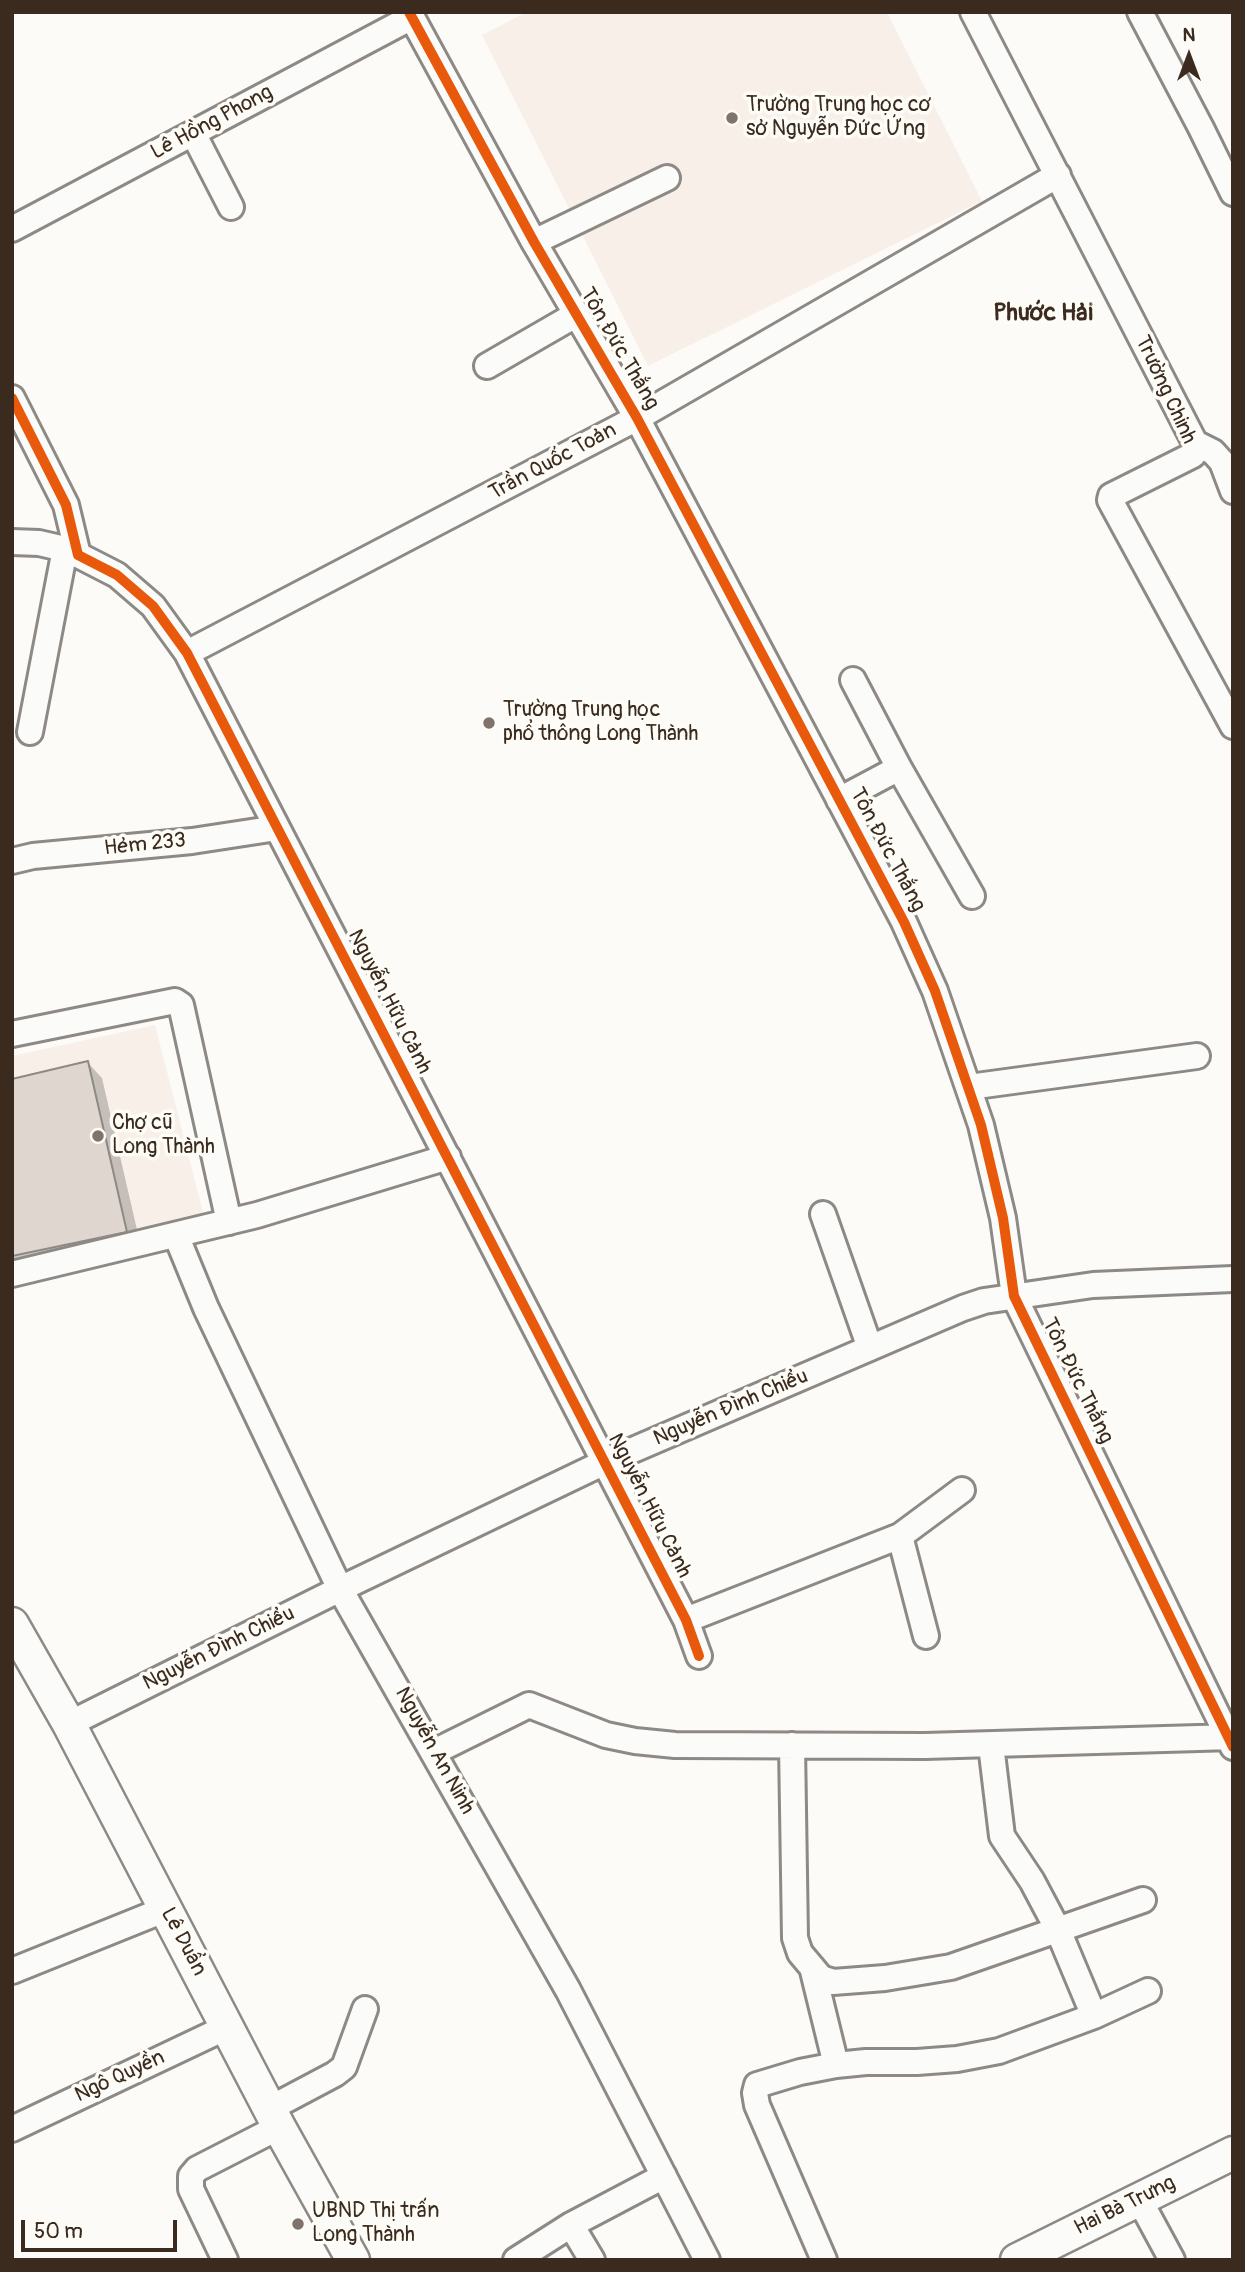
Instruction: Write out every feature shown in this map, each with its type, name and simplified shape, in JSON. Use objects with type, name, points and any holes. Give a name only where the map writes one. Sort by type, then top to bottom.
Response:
[{"type":"main road","name":"Lê Duẩn","points":[[12,1624],[69,1724],[274,2118],[353,2260]]},
{"type":"main road","name":"Hai Bà Trưng","points":[[1017,2260],[1233,2153]]},
{"type":"street","name":"Trường Chinh","points":[[973,12],[1195,443],[1193,455],[1111,496],[1110,500],[1229,710]]},
{"type":"street","points":[[1140,12],[1233,193]]},
{"type":"street","name":"Lê Hồng Phong","points":[[12,229],[411,15]]},
{"type":"street","name":"Tôn Đức Thắng","points":[[411,15],[534,242],[637,418],[904,922],[935,991],[981,1125],[1003,1218],[1014,1296],[1231,1741]]},
{"type":"street","points":[[193,132],[231,207]]},
{"type":"street","name":"Trần Quốc Toản","points":[[187,653],[637,418],[1058,175]]},
{"type":"street","points":[[534,242],[667,178]]},
{"type":"street","points":[[487,366],[577,314]]},
{"type":"street","points":[[12,398],[66,505],[71,552],[30,732]]},
{"type":"street","points":[[1195,443],[1213,452],[1222,462],[1233,491]]},
{"type":"street","name":"Nguyễn Hữu Cảnh","points":[[12,542],[39,543],[71,552],[117,575],[153,606],[187,653],[686,1620],[699,1656]]},
{"type":"street","points":[[853,680],[899,768],[972,896]]},
{"type":"street","points":[[839,800],[899,768]]},
{"type":"street","name":"Hẻm 233","points":[[12,861],[33,856],[192,841],[277,828]]},
{"type":"street","points":[[12,1034],[175,1001],[181,1005],[229,1222]]},
{"type":"street","points":[[969,1087],[1197,1056]]},
{"type":"street","points":[[12,1274],[229,1222],[448,1157]]},
{"type":"street","points":[[823,1214],[870,1348]]},
{"type":"street","name":"Nguyễn An Ninh","points":[[176,1235],[206,1308],[340,1589],[568,1990],[708,2260]]},
{"type":"street","name":"Nguyễn Đình Chiểu","points":[[69,1724],[340,1589],[605,1462],[963,1308],[984,1301],[1093,1285],[1233,1279]]},
{"type":"street","points":[[686,1620],[900,1536],[962,1490]]},
{"type":"street","points":[[900,1536],[926,1636]]},
{"type":"street","points":[[434,1752],[528,1705],[606,1735],[675,1745],[991,1745],[1231,1741]]},
{"type":"street","points":[[792,1745],[795,1938],[800,1953],[821,1978],[834,1982],[951,1968],[1143,1900]]},
{"type":"street","points":[[991,1745],[1002,1836],[1032,1881],[1058,1930],[1094,2015]]},
{"type":"street","points":[[12,1971],[166,1909]]},
{"type":"street","points":[[812,1967],[836,2065]]},
{"type":"street","points":[[824,2260],[757,2105],[757,2085],[836,2065],[957,2059],[999,2050],[1094,2015],[1148,1991]]},
{"type":"street","points":[[225,2260],[191,2189],[191,2176],[197,2169],[345,2067],[365,2009]]},
{"type":"street","name":"Ngô Quyền","points":[[12,2129],[227,2026]]},
{"type":"street","points":[[516,2260],[571,2225],[664,2176]]},
{"type":"street","points":[[1139,2199],[1172,2260]]},
{"type":"street","points":[[571,2225],[592,2260]]},
{"type":"shaded area","name":"Trường Trung học cơ sở Nguyễn Đức Ứng","points":[[527,12],[887,12],[982,201],[648,366],[482,35]]},
{"type":"shaded area","name":"Chợ cũ Long Thành","points":[[155,1025],[204,1216],[12,1256],[12,1056]]},
{"type":"building","points":[[88,1061],[127,1232],[12,1256],[12,1079]]},
{"type":"cycle path","points":[[409,12],[534,242],[637,418],[904,922],[935,991],[981,1125],[1003,1218],[1014,1296],[1233,1747]]},
{"type":"cycle path","points":[[12,398],[66,505],[78,555],[117,575],[153,606],[187,653],[686,1620],[699,1656]]},
{"type":"place","name":"Trường Trung học cơ sở Nguyễn Đức Ứng","points":[[732,118]]},
{"type":"place","name":"Trường Trung học phổ thông Long Thành","points":[[489,723]]},
{"type":"place","name":"Chợ cũ Long Thành","points":[[98,1136]]},
{"type":"place","name":"UBND Thị trấn Long Thành","points":[[298,2224]]},
{"type":"district","name":"Phước Hải","points":[[1043,314]]}]
